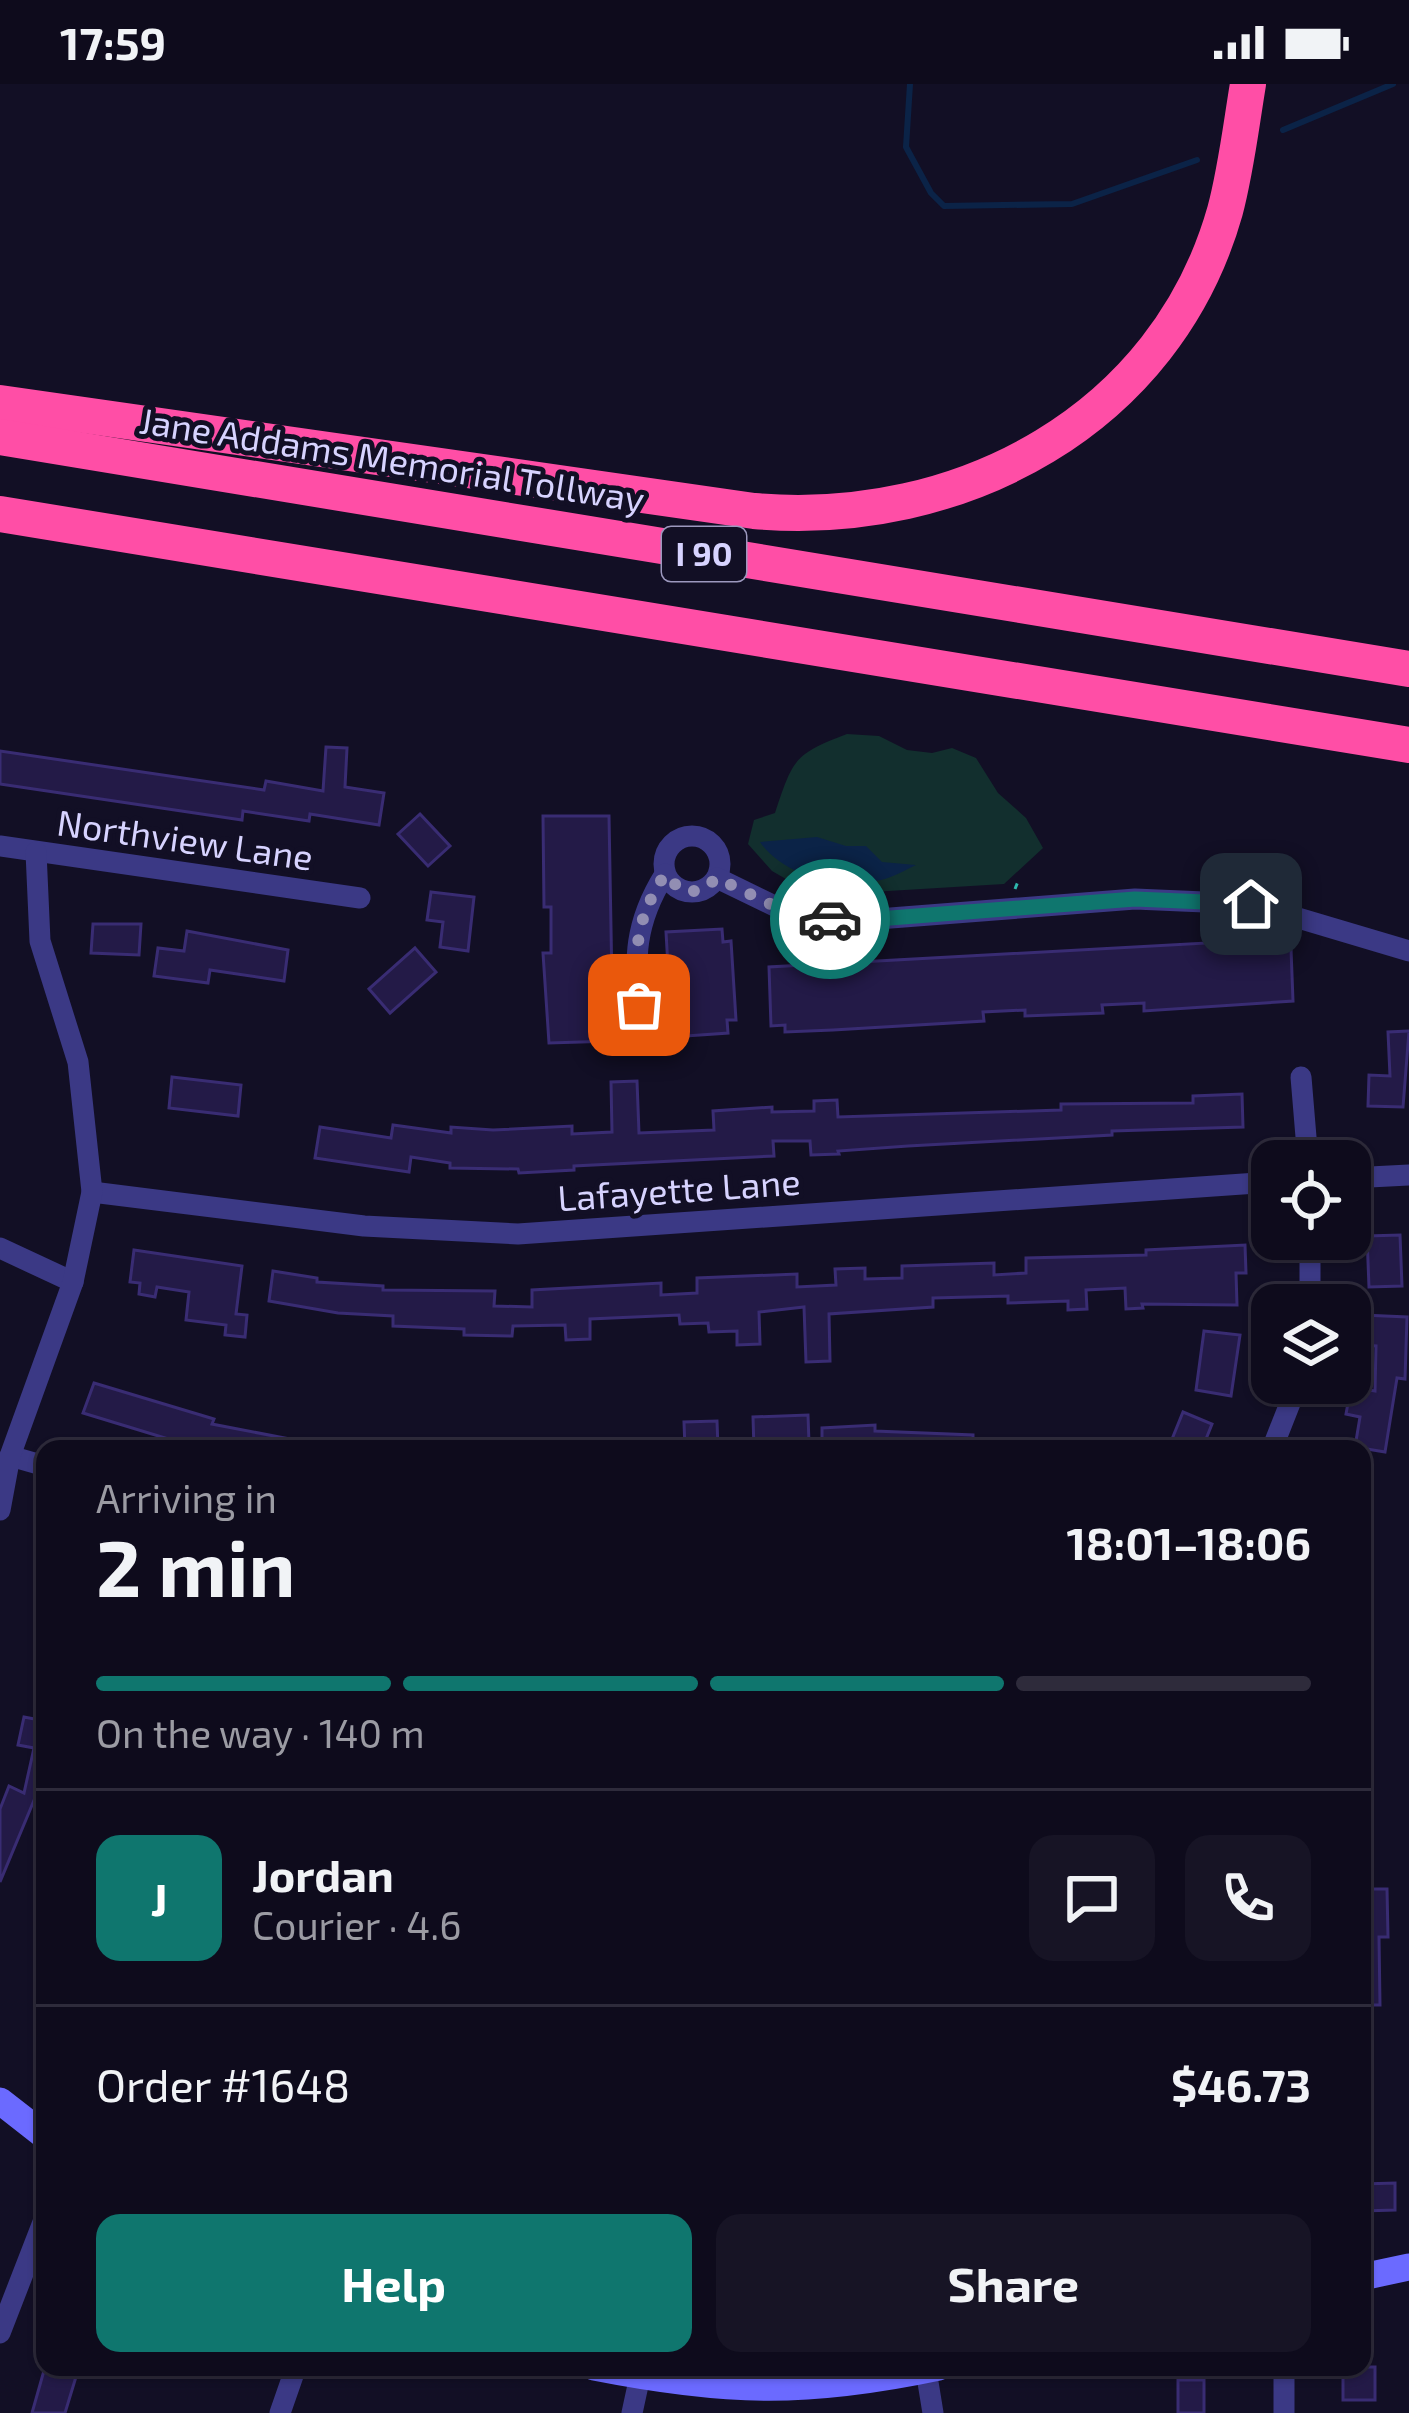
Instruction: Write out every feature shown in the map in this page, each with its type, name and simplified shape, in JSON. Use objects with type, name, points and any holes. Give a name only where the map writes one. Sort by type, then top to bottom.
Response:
[{"type":"highway","points":[[0,403],[754,511],[832,514],[907,504],[977,483],[1022,460],[1064,435],[1129,379],[1187,299],[1224,213],[1248,84]]},
{"type":"highway","name":"Jane Addams Memorial Tollway","points":[[0,437],[1409,669]]},
{"type":"highway","name":"I 90","points":[[0,514],[1409,745]]},
{"type":"highway","points":[[1241,718],[1409,767]]},
{"type":"street","points":[[687,836],[706,839],[718,852],[717,878],[692,892],[673,886],[663,864],[670,847],[687,836]]},
{"type":"street","name":"Northview Lane","points":[[0,846],[360,898]]},
{"type":"street","points":[[0,1510],[10,1456],[73,1282],[92,1192],[78,1062],[40,941],[36,852]]},
{"type":"street","points":[[640,1036],[637,936],[649,899],[665,874]]},
{"type":"street","points":[[717,878],[793,915],[852,921],[1135,899],[1251,904],[1409,952]]},
{"type":"street","points":[[1301,1078],[1306,1140]]},
{"type":"street","points":[[1371,1177],[1409,1175]]},
{"type":"street","name":"Lafayette Lane","points":[[92,1192],[364,1226],[518,1234],[1251,1184]]},
{"type":"street","points":[[0,1248],[73,1282]]},
{"type":"street","points":[[1276,1440],[1290,1404]]},
{"type":"street","points":[[10,1456],[36,1463]]},
{"type":"street","points":[[0,2101],[36,2129]]},
{"type":"street","points":[[0,2333],[36,2240]]},
{"type":"street","points":[[1371,2275],[1409,2267]]},
{"type":"street","points":[[280,2413],[293,2376]]},
{"type":"street","points":[[632,2413],[640,2376],[700,2386],[786,2390],[890,2376]]},
{"type":"street","points":[[932,2376],[932,2413]]},
{"type":"street","points":[[1284,2413],[1285,2376]]},
{"type":"green space","points":[[847,734],[879,736],[907,750],[932,753],[952,748],[976,758],[998,793],[1026,818],[1043,848],[1004,884],[855,893],[805,890],[772,871],[748,844],[754,820],[775,813],[798,761]]},
{"type":"water","points":[[817,837],[846,846],[866,846],[882,862],[916,865],[881,880],[831,881],[783,864],[760,842]]},
{"type":"building","points":[[326,747],[347,748],[345,787],[384,793],[379,825],[310,814],[309,821],[243,811],[242,820],[0,784],[0,751],[264,790],[266,781],[323,791]]},
{"type":"building","points":[[420,814],[450,846],[428,866],[398,834]]},
{"type":"building","points":[[543,816],[609,816],[613,1041],[549,1043],[543,953],[551,953],[551,907],[544,907]]},
{"type":"building","points":[[431,892],[474,897],[468,951],[440,947],[443,922],[427,920]]},
{"type":"building","points":[[93,924],[141,924],[139,955],[91,953]]},
{"type":"building","points":[[722,929],[723,942],[731,941],[736,1020],[727,1020],[728,1033],[672,1037],[666,932]]},
{"type":"building","points":[[187,931],[288,950],[284,981],[210,970],[208,983],[154,976],[158,948],[184,951]]},
{"type":"building","points":[[1224,942],[1224,947],[1291,949],[1293,1001],[1144,1011],[1144,1003],[1102,1005],[1103,1013],[1025,1016],[1025,1010],[983,1012],[984,1021],[833,1030],[785,1032],[785,1025],[771,1026],[769,967]]},
{"type":"building","points":[[415,948],[436,972],[390,1013],[369,989]]},
{"type":"building","points":[[1409,1031],[1403,1107],[1368,1106],[1369,1075],[1390,1076],[1388,1032]]},
{"type":"building","points":[[172,1077],[241,1085],[238,1116],[169,1108]]},
{"type":"building","points":[[637,1081],[639,1133],[714,1130],[713,1111],[772,1107],[772,1112],[814,1111],[814,1101],[837,1100],[838,1117],[1061,1110],[1061,1104],[1193,1103],[1193,1096],[1242,1094],[1243,1127],[1112,1131],[1112,1135],[811,1155],[810,1141],[773,1141],[774,1156],[519,1173],[518,1169],[450,1168],[450,1163],[411,1157],[409,1172],[315,1158],[320,1127],[391,1138],[393,1125],[451,1133],[451,1127],[572,1126],[572,1134],[612,1132],[611,1082]]},
{"type":"building","points":[[1400,1235],[1402,1286],[1369,1284],[1371,1236]]},
{"type":"building","points":[[1245,1245],[1246,1273],[1236,1273],[1237,1305],[1142,1304],[1143,1308],[1126,1309],[1125,1288],[1086,1290],[1087,1309],[1068,1310],[1068,1301],[1008,1303],[1008,1296],[933,1298],[933,1307],[829,1314],[830,1361],[806,1362],[804,1307],[759,1312],[760,1344],[737,1345],[737,1331],[709,1332],[708,1323],[680,1324],[679,1315],[590,1319],[590,1339],[566,1340],[565,1325],[513,1326],[512,1336],[464,1335],[464,1329],[393,1326],[393,1316],[338,1313],[269,1301],[273,1271],[317,1278],[317,1282],[383,1286],[383,1290],[495,1291],[494,1306],[532,1307],[532,1290],[661,1283],[661,1295],[697,1293],[697,1278],[797,1274],[797,1287],[836,1285],[835,1269],[865,1268],[865,1279],[902,1278],[902,1266],[994,1263],[994,1275],[1026,1273],[1026,1258],[1146,1255],[1146,1250]]},
{"type":"building","points":[[134,1250],[242,1266],[236,1314],[247,1315],[245,1337],[225,1335],[226,1325],[186,1320],[189,1292],[157,1287],[155,1297],[139,1294],[140,1283],[130,1282]]},
{"type":"building","points":[[1371,1315],[1407,1317],[1405,1379],[1397,1378],[1385,1452],[1371,1450],[1371,1440],[1356,1440],[1360,1417],[1346,1414],[1348,1404],[1371,1404],[1376,1346],[1371,1346]]},
{"type":"building","points":[[1204,1331],[1240,1335],[1231,1396],[1196,1390]]},
{"type":"building","points":[[94,1383],[214,1419],[212,1424],[295,1440],[172,1440],[83,1413]]},
{"type":"building","points":[[1183,1412],[1212,1424],[1206,1440],[1172,1440]]},
{"type":"building","points":[[808,1415],[809,1440],[754,1440],[753,1417]]},
{"type":"building","points":[[717,1421],[718,1440],[685,1440],[684,1422]]},
{"type":"building","points":[[875,1425],[875,1431],[973,1435],[973,1440],[822,1440],[822,1428]]},
{"type":"building","points":[[24,1717],[36,1719],[36,1796],[0,1882],[0,1809],[9,1786],[24,1793],[34,1748],[18,1745]]},
{"type":"building","points":[[1371,1889],[1387,1889],[1388,1937],[1379,1937],[1380,2005],[1371,2005]]},
{"type":"building","points":[[1395,2183],[1395,2210],[1371,2211],[1371,2184]]},
{"type":"building","points":[[1371,2367],[1375,2367],[1375,2400],[1343,2400],[1343,2376],[1371,2376]]},
{"type":"building","points":[[42,2376],[76,2376],[65,2413],[32,2413]]},
{"type":"building","points":[[1178,2380],[1204,2380],[1204,2413],[1178,2413]]},
{"type":"waterway","points":[[910,84],[906,147],[931,193],[944,206],[1072,204],[1197,160]]},
{"type":"waterway","points":[[1283,130],[1393,84]]},
{"type":"way so far","points":[[639,1005],[637,936],[649,899],[665,874],[682,891],[701,891],[717,878],[793,915],[830,919]]},
{"type":"route","points":[[830,919],[1135,899],[1251,904]]}]
